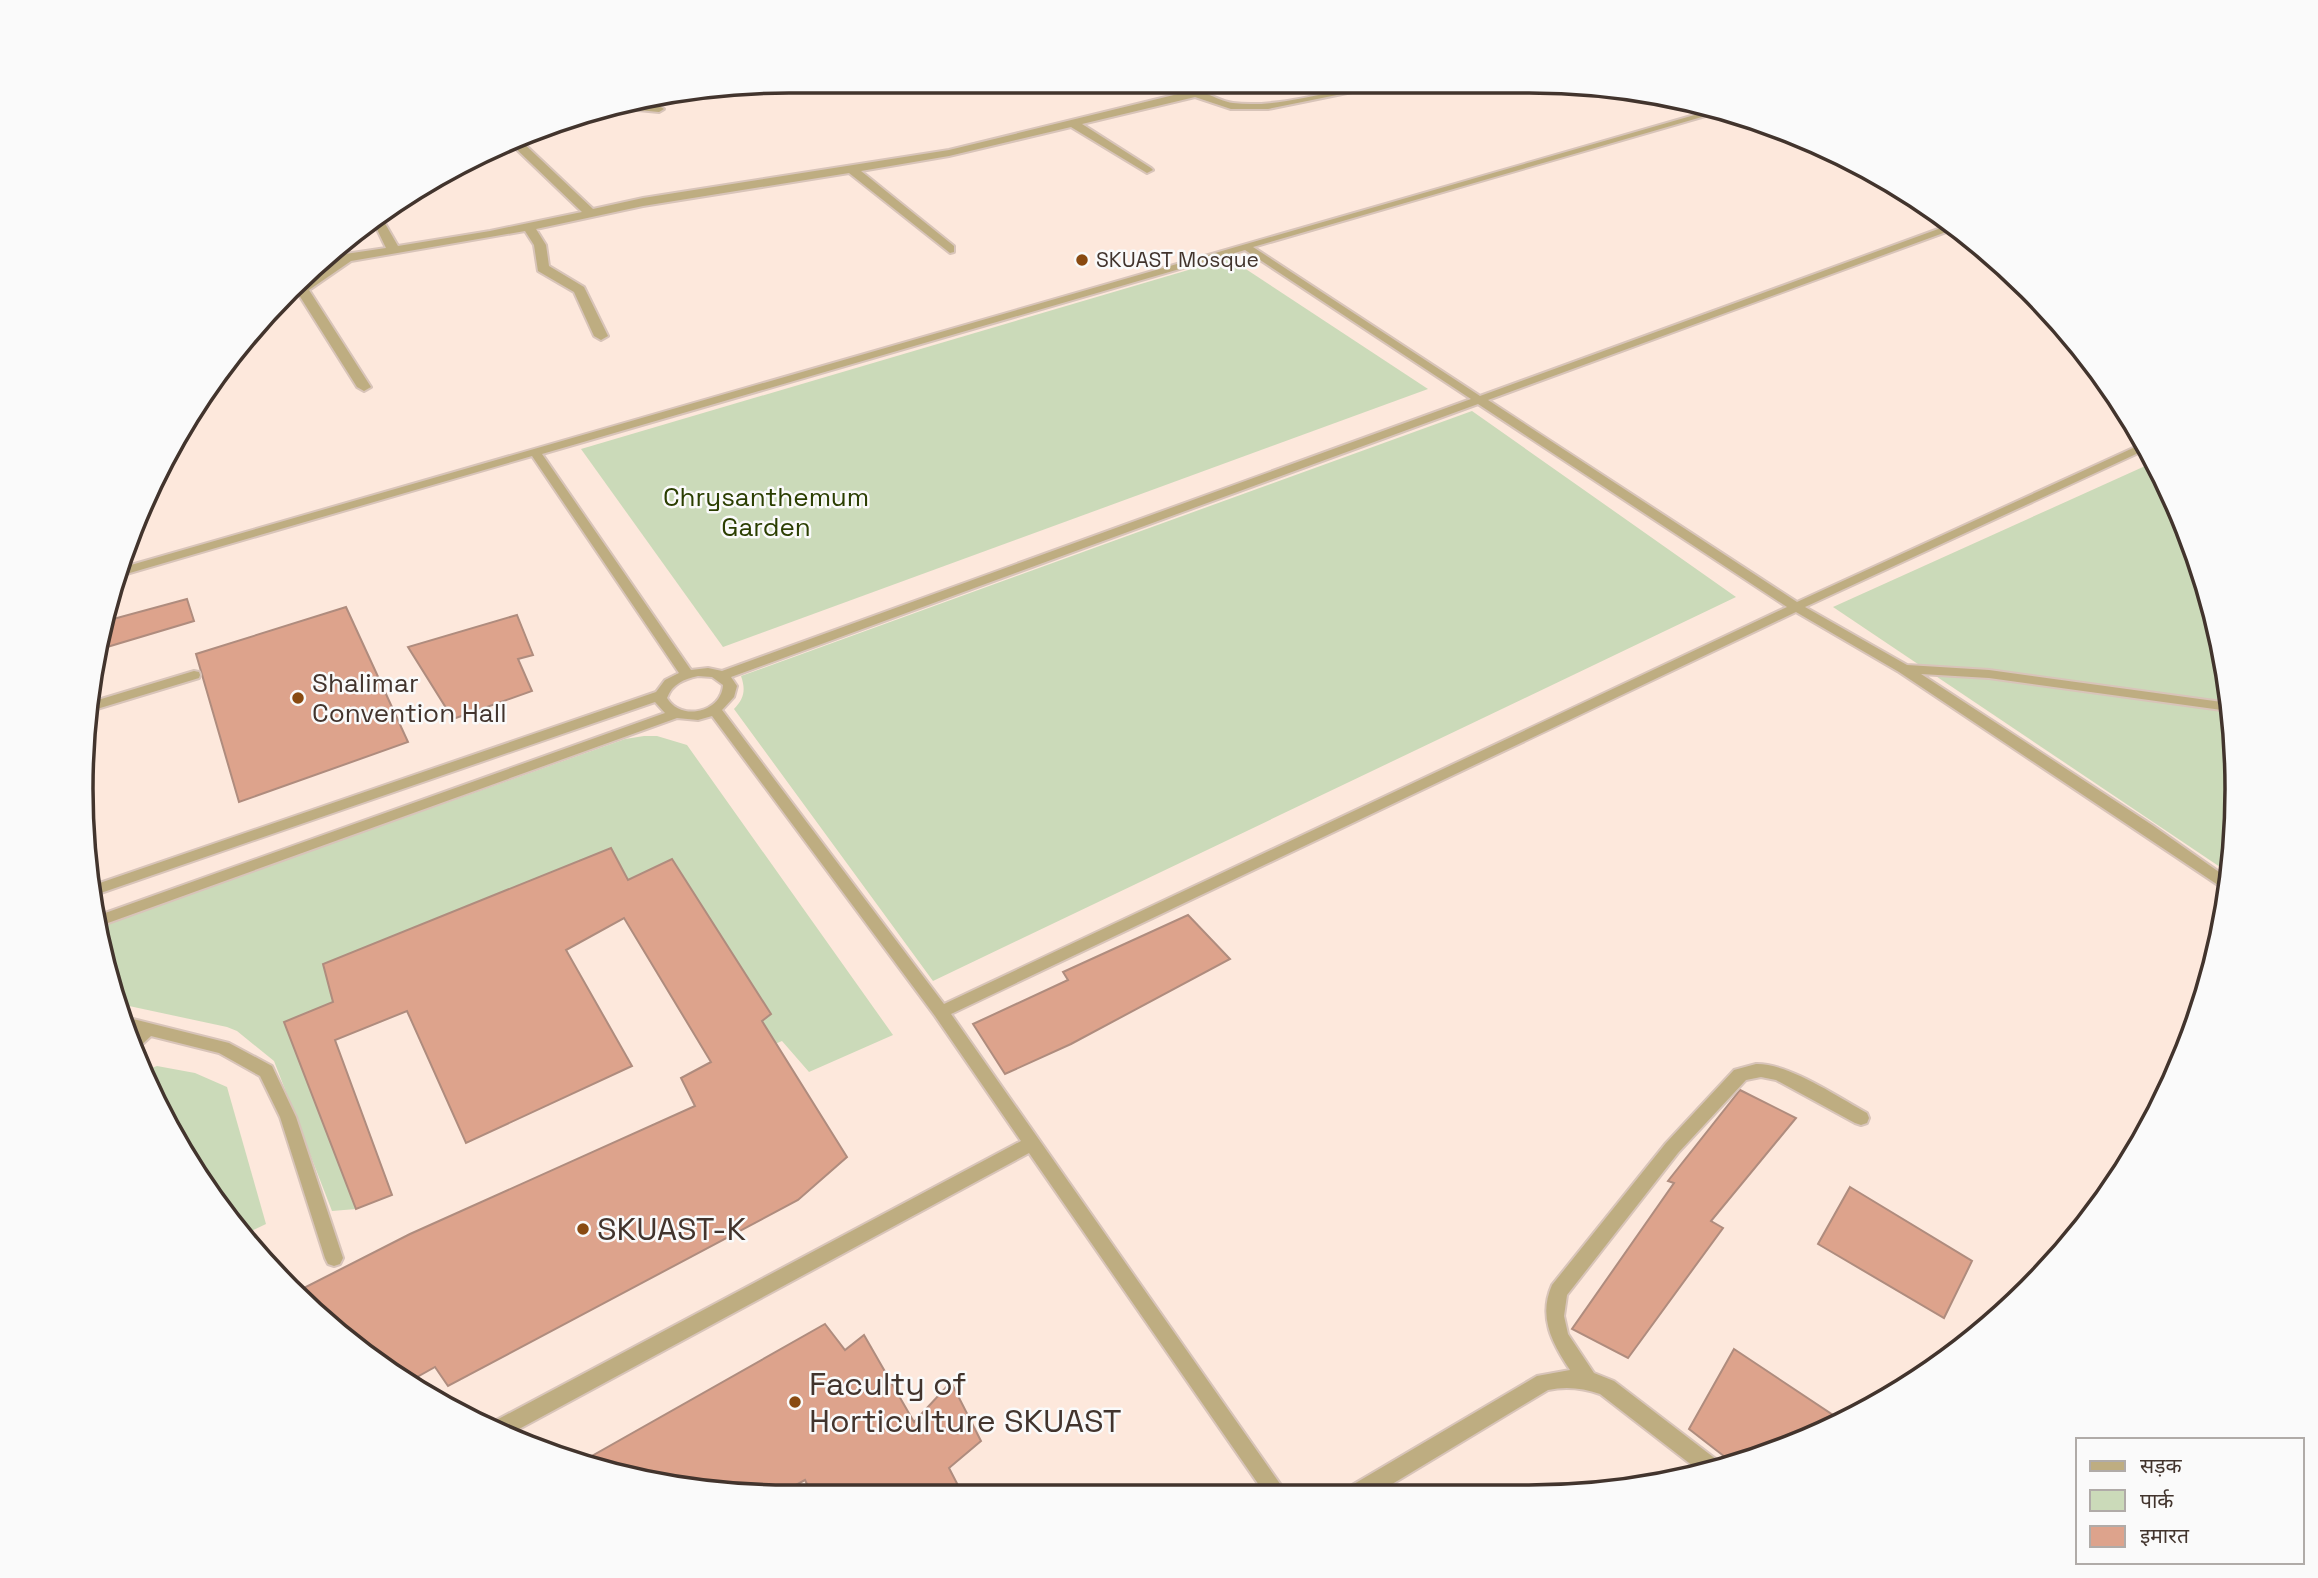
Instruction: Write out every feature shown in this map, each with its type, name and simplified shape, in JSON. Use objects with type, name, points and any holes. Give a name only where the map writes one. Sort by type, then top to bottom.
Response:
[{"type":"street","points":[[336,261],[529,227],[590,213],[949,153],[1199,93]]},
{"type":"street","points":[[1196,94],[1231,106],[1268,106],[1337,93]]},
{"type":"street","points":[[644,108],[659,109]]},
{"type":"street","points":[[1074,124],[1147,170]]},
{"type":"street","points":[[520,147],[590,213]]},
{"type":"street","points":[[853,170],[950,249]]},
{"type":"street","points":[[381,225],[394,251]]},
{"type":"street","points":[[529,227],[540,245],[540,264],[579,290],[601,336]]},
{"type":"street","points":[[314,281],[346,260]]},
{"type":"street","points":[[303,291],[364,387]]},
{"type":"lane","points":[[129,569],[1703,115]]},
{"type":"lane","points":[[722,676],[1944,230]]},
{"type":"lane","points":[[1245,246],[1796,607],[1904,669],[2219,880]]},
{"type":"lane","points":[[941,1012],[1796,607],[2137,450]]},
{"type":"lane","points":[[535,452],[687,674]]},
{"type":"lane","points":[[1904,669],[1989,674],[2220,706]]},
{"type":"lane","points":[[100,888],[661,695],[668,684],[687,674],[709,672],[722,676],[730,686],[727,700],[699,715],[676,714],[105,919]]},
{"type":"lane","points":[[98,705],[194,675]]},
{"type":"lane","points":[[661,695],[662,704],[676,714]]},
{"type":"lane","points":[[714,709],[941,1012],[1272,1485]]},
{"type":"lane","points":[[135,1025],[223,1048],[266,1071],[288,1117],[334,1258]]},
{"type":"lane","points":[[139,1038],[148,1028]]},
{"type":"lane","points":[[1587,1379],[1553,1324],[1552,1308],[1559,1291],[1672,1148],[1740,1074],[1753,1069],[1782,1075],[1861,1118]]},
{"type":"lane","points":[[508,1425],[1032,1143]]},
{"type":"lane","points":[[1369,1485],[1544,1382],[1563,1377],[1587,1379],[1608,1387],[1705,1463]]},
{"type":"green space","name":"Chrysanthemum Garden","points":[[1229,258],[1428,389],[723,647],[581,449]]},
{"type":"green space","points":[[1472,411],[1736,597],[933,981],[734,709],[743,694],[741,676]]},
{"type":"green space","points":[[2145,466],[2188,565],[2212,653],[2224,743],[2224,835],[2220,867],[1833,607]]},
{"type":"green space","points":[[657,736],[687,745],[893,1035],[809,1072],[782,1041],[754,1053],[739,1037],[771,1014],[672,860],[628,880],[611,849],[323,964],[333,1002],[284,1022],[356,1209],[332,1211],[274,1061],[237,1031],[227,1027],[128,1006],[106,924],[625,739]]},
{"type":"green space","points":[[157,1066],[195,1073],[227,1087],[266,1224],[252,1231],[237,1213],[186,1137],[152,1068]]},
{"type":"building","points":[[187,599],[194,621],[107,647],[114,619]]},
{"type":"building","name":"Shalimar Convention Hall","points":[[346,607],[408,742],[239,802],[196,654]]},
{"type":"building","points":[[517,615],[533,655],[518,659],[532,691],[453,719],[408,647]]},
{"type":"building","points":[[611,848],[628,880],[672,859],[771,1014],[762,1021],[847,1157],[798,1200],[448,1386],[435,1367],[417,1377],[365,1341],[304,1288],[410,1234],[695,1106],[681,1078],[711,1062],[624,918],[566,950],[632,1066],[466,1143],[407,1011],[335,1040],[392,1195],[356,1209],[284,1022],[333,1002],[323,964]]},
{"type":"building","points":[[1188,915],[1230,959],[1071,1044],[1005,1074],[973,1024],[1068,980],[1063,972]]},
{"type":"building","points":[[1740,1090],[1796,1118],[1711,1221],[1723,1228],[1628,1358],[1572,1329],[1674,1183],[1668,1181]]},
{"type":"building","points":[[1850,1187],[1972,1261],[1944,1318],[1818,1244]]},
{"type":"building","name":"Faculty of Horticulture SKUAST","points":[[825,1324],[845,1350],[864,1335],[914,1422],[951,1382],[981,1441],[949,1468],[958,1485],[807,1485],[805,1480],[796,1485],[743,1484],[653,1472],[591,1456]]},
{"type":"building","points":[[1734,1349],[1833,1415],[1795,1432],[1725,1457],[1689,1429]]},
{"type":"place","name":"SKUAST Mosque","points":[[1082,260]]},
{"type":"place","name":"Shalimar Convention Hall","points":[[298,698]]},
{"type":"place","name":"SKUAST-K","points":[[583,1229]]},
{"type":"place","name":"Faculty of Horticulture SKUAST","points":[[795,1402]]}]
